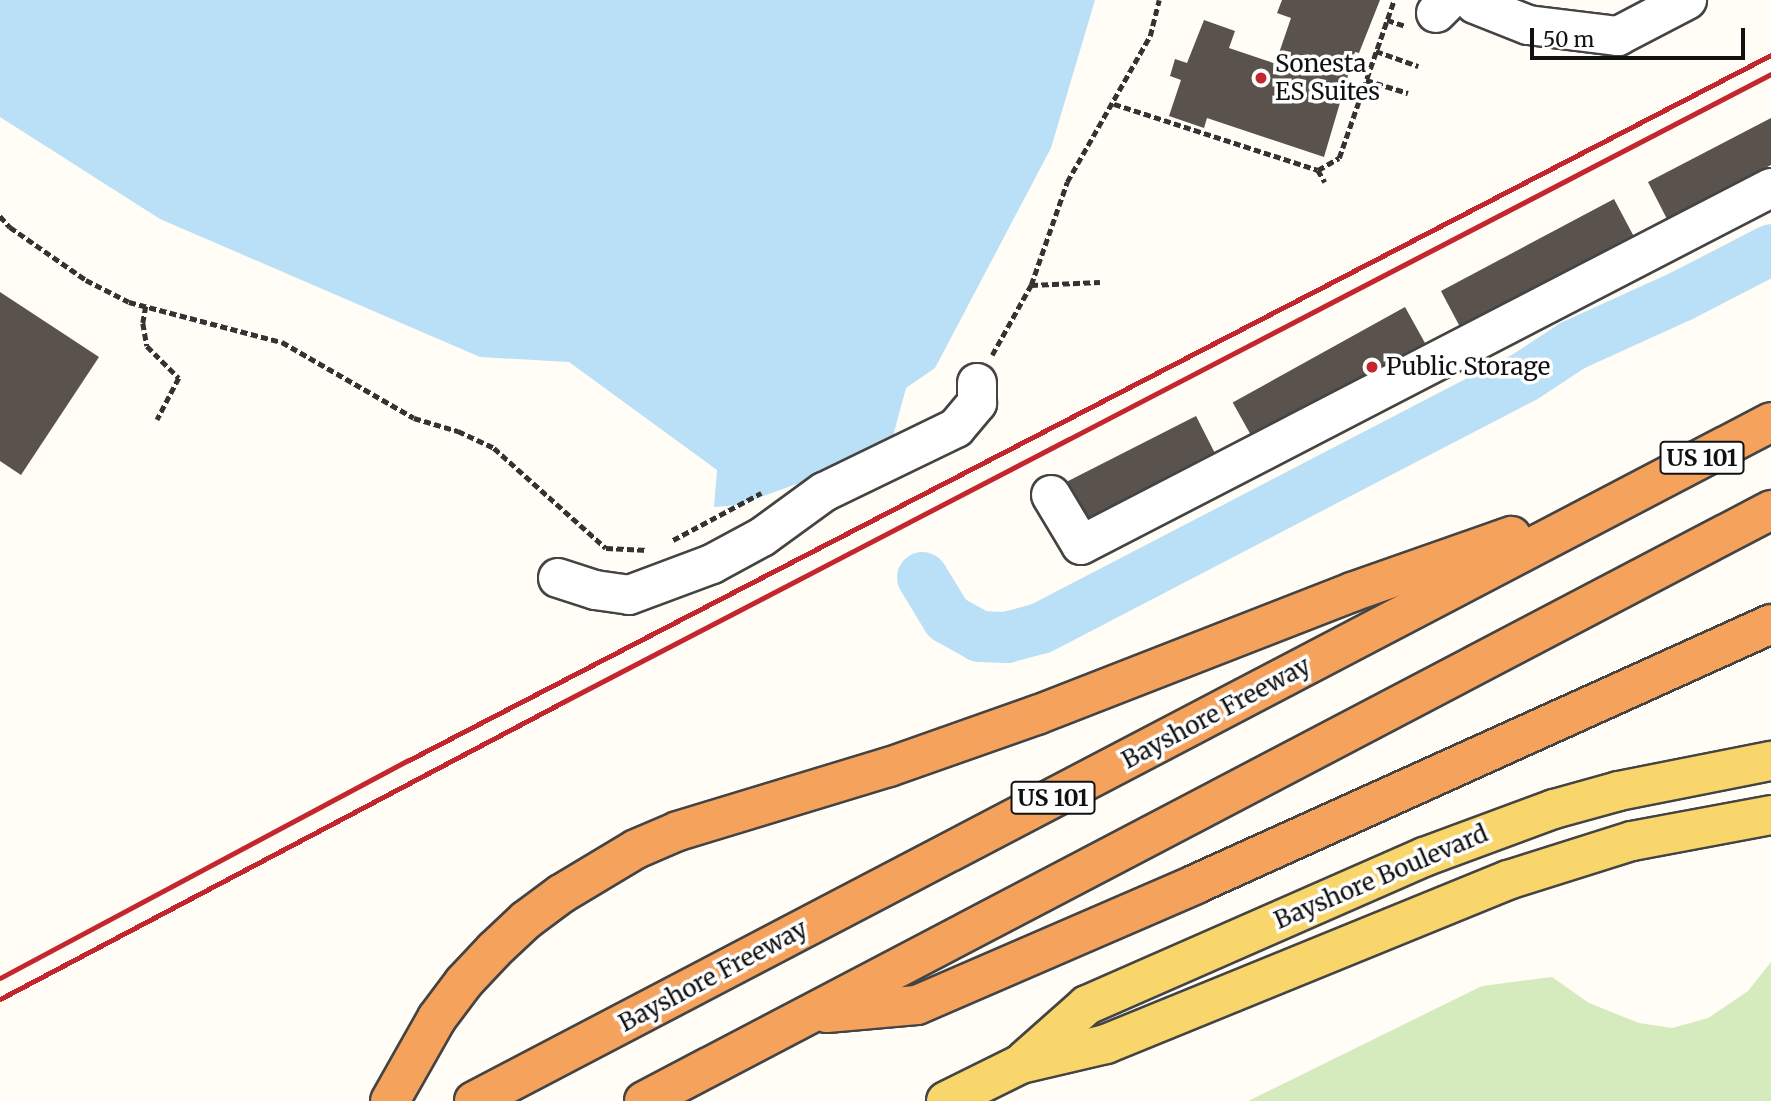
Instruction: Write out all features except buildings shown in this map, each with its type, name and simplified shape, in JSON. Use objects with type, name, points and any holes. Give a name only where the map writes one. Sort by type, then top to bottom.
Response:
[{"type":"highway","name":"Bayshore Freeway","points":[[474,1101],[1771,422]]},
{"type":"highway","points":[[390,1101],[437,1018],[464,982],[526,920],[561,894],[636,849],[667,835],[945,748],[1120,684],[1352,592],[1633,494]]},
{"type":"highway","points":[[644,1101],[1771,510]]},
{"type":"highway","points":[[811,1014],[917,1006],[1196,884],[1771,624]]},
{"type":"main road","name":"Bayshore Boulevard","points":[[1021,1064],[1087,1005],[1424,857],[1541,814],[1619,791],[1771,761]]},
{"type":"main road","name":"Bayshore Boulevard","points":[[946,1101],[1021,1064],[1106,1044],[1444,905],[1570,859],[1643,839],[1771,815]]},
{"type":"lane","points":[[1473,0],[1475,4],[1528,25],[1618,36],[1687,0]]},
{"type":"lane","points":[[1530,57],[1569,32]]},
{"type":"lane","points":[[1052,495],[1081,545],[1771,188]]},
{"type":"lane","points":[[558,578],[595,590],[629,594],[712,564],[762,537],[824,492],[956,428],[977,403],[977,383]]},
{"type":"path","points":[[977,383],[1031,285],[1067,183],[1150,36],[1159,0]]},
{"type":"path","points":[[1318,170],[1339,158],[1394,0]]},
{"type":"path","points":[[1376,51],[1418,66]]},
{"type":"path","points":[[1366,80],[1408,93]]},
{"type":"path","points":[[1114,104],[1318,170],[1325,182]]},
{"type":"path","points":[[0,216],[10,227],[86,280],[129,302],[282,342],[414,418],[458,431],[494,448],[606,548],[644,551],[657,546]]},
{"type":"path","points":[[0,226],[10,227]]},
{"type":"path","points":[[1031,285],[1100,282]]},
{"type":"path","points":[[146,306],[142,323],[147,346],[179,378],[157,420]]},
{"type":"green space","points":[[1771,962],[1771,1101],[1248,1101],[1482,986],[1552,977],[1589,1003],[1639,1023],[1672,1028],[1708,1018],[1748,991]]},
{"type":"water","points":[[0,0],[1095,0],[1051,148],[935,368],[906,388],[893,436],[841,468],[738,505],[714,507],[717,470],[569,362],[480,357],[160,219],[0,117]]},
{"type":"waterway","points":[[922,577],[947,618],[979,636],[1006,637],[1040,628],[1525,376],[1572,345],[1680,296],[1771,249]]},
{"type":"railway","points":[[0,978],[409,760],[1771,55]]},
{"type":"railway","points":[[0,999],[563,702],[1771,74]]},
{"type":"place","name":"Sonesta ES Suites","points":[[1261,78]]},
{"type":"place","name":"Public Storage","points":[[1372,367]]}]
